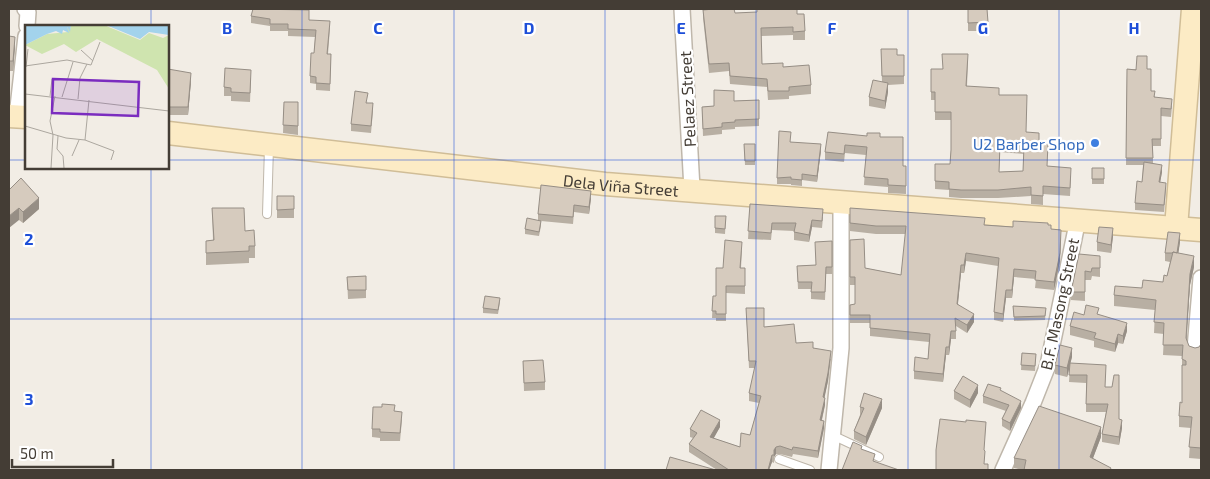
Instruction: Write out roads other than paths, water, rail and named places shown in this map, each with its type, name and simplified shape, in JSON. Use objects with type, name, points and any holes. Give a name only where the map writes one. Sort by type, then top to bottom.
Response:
[{"type":"street","points":[[26,9],[28,12],[28,25]]},
{"type":"street","name":"Pelaez Street","points":[[682,9],[692,189]]},
{"type":"street","points":[[1176,228],[1195,23]]},
{"type":"street","points":[[17,117],[25,45]]},
{"type":"street","name":"Dela Viña Street","points":[[169,133],[606,184],[692,189],[1201,230]]},
{"type":"street","points":[[829,470],[841,348],[841,201]]},
{"type":"street","name":"B.F. Masong Street","points":[[1003,470],[1048,364],[1078,219]]},
{"type":"street","points":[[1195,349],[1201,278]]},
{"type":"lane","points":[[267,214],[269,145]]},
{"type":"lane","points":[[832,436],[879,457]]},
{"type":"lane","points":[[779,459],[810,470]]},
{"type":"place","name":"U2 Barber Shop","points":[[1095,143]]}]
